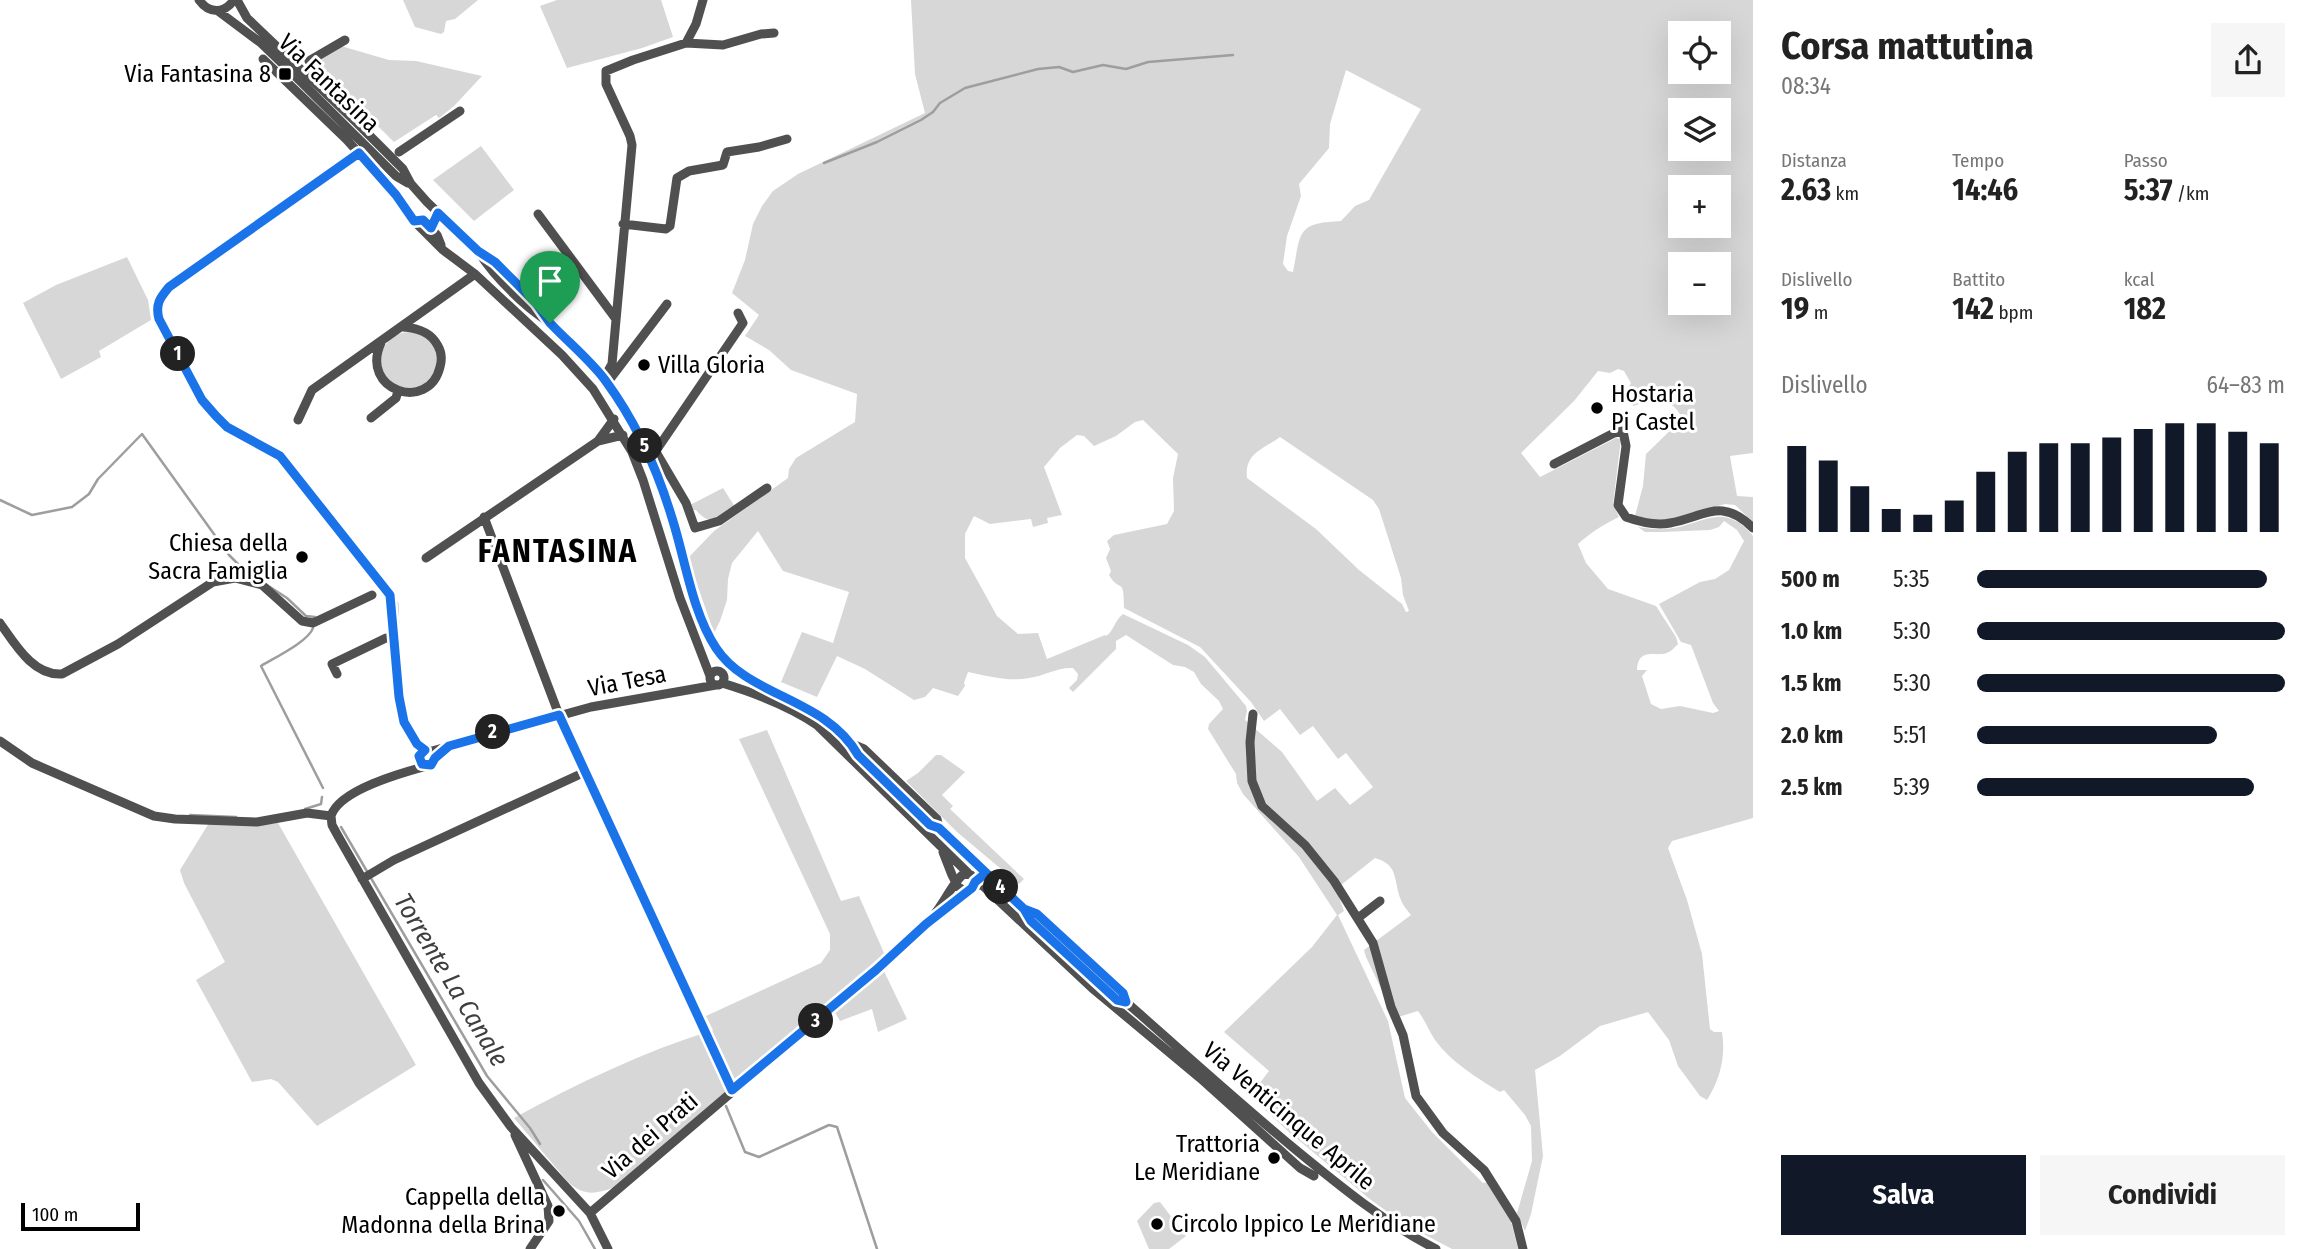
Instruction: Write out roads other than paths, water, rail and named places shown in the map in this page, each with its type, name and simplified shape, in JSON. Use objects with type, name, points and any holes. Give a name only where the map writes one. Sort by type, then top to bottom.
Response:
[{"type":"street","name":"Via Fantasina","points":[[199,0],[209,10],[218,11],[261,43],[396,176],[411,184]]},
{"type":"street","name":"Via Fantasina","points":[[236,0],[247,18],[403,169],[411,184],[427,202],[478,251],[495,262],[536,303],[550,323],[605,381],[653,455]]},
{"type":"street","points":[[218,11],[226,9],[236,0]]},
{"type":"street","points":[[686,43],[696,24],[703,0]]},
{"type":"street","points":[[605,381],[612,364],[632,145],[606,84],[606,71],[624,62],[686,43],[723,46],[761,34],[774,33]]},
{"type":"street","points":[[309,61],[345,40]]},
{"type":"street","points":[[262,59],[359,153],[396,195],[414,221],[443,250],[475,274],[562,355],[593,389],[623,435],[643,480],[699,651],[717,678]]},
{"type":"street","points":[[399,152],[460,111]]},
{"type":"street","points":[[623,224],[666,229],[670,226],[677,178],[682,173],[723,165],[727,152],[787,139]]},
{"type":"street","points":[[359,153],[169,287],[159,299],[156,309],[202,400],[227,427],[280,456],[390,595],[399,697],[404,722],[425,755]]},
{"type":"street","points":[[414,221],[427,202]]},
{"type":"street","points":[[431,228],[438,213]]},
{"type":"street","points":[[538,214],[616,319]]},
{"type":"street","points":[[414,221],[423,220],[431,228],[443,250]]},
{"type":"street","points":[[298,420],[312,390],[475,274]]},
{"type":"street","points":[[605,381],[667,304]]},
{"type":"street","points":[[738,313],[743,324],[653,455],[686,503],[695,528],[719,521],[767,488]]},
{"type":"street","points":[[382,342],[376,365],[387,385],[410,393],[432,384],[439,374],[442,362],[435,340],[426,332],[402,327]]},
{"type":"street","points":[[371,418],[396,398],[398,391]]},
{"type":"street","points":[[598,441],[614,419]]},
{"type":"street","points":[[1554,464],[1623,431],[1626,446],[1618,505],[1626,517],[1658,524],[1724,509],[1740,516],[1753,528]]},
{"type":"street","points":[[426,558],[598,441],[623,435]]},
{"type":"street","name":"Via Venticinque Aprile","points":[[653,455],[700,614],[717,650],[742,673],[814,712],[852,744],[858,755],[921,817],[930,825],[939,828],[1024,909],[1031,921],[1117,1000],[1126,1002],[1261,1121],[1355,1198],[1406,1233],[1436,1249]]},
{"type":"street","points":[[484,517],[559,715],[732,1090]]},
{"type":"street","points":[[0,623],[33,664],[55,675],[62,674],[118,644],[213,583],[235,578],[262,585],[302,621],[313,623],[372,595]]},
{"type":"street","points":[[337,674],[332,664],[386,638],[393,638]]},
{"type":"street","name":"Via Venticinque Aprile","points":[[717,678],[799,712],[817,725],[942,849],[960,863],[971,881],[983,886],[1091,988],[1177,1058],[1300,1168],[1314,1176]]},
{"type":"street","name":"Via Tesa","points":[[331,816],[333,808],[356,792],[412,770],[425,755],[449,746],[591,707],[691,689],[717,678]]},
{"type":"street","points":[[1253,714],[1250,742],[1252,781],[1262,806],[1305,845],[1334,881],[1373,943],[1402,1035],[1416,1096],[1443,1133],[1484,1170],[1516,1221],[1523,1249]]},
{"type":"street","points":[[0,741],[32,763],[154,816],[257,822],[307,814],[331,816],[332,825],[479,1083],[511,1127],[590,1213],[608,1249]]},
{"type":"street","points":[[363,878],[394,860],[585,772]]},
{"type":"street","name":"Via Venticinque Aprile","points":[[942,849],[952,876],[957,881]]},
{"type":"street","name":"Via dei Prati","points":[[971,881],[976,864]]},
{"type":"street","name":"Via dei Prati","points":[[590,1213],[876,970],[971,881],[986,873]]},
{"type":"street","name":"Via dei Prati","points":[[926,924],[959,876],[971,881]]},
{"type":"street","points":[[957,881],[960,889],[971,881]]},
{"type":"street","points":[[1358,918],[1380,901]]},
{"type":"street","points":[[511,1127],[548,1206],[549,1221],[530,1249]]},
{"type":"waterway","points":[[824,163],[877,142],[921,120],[940,103],[965,88],[1038,69],[1059,67],[1073,72],[1103,65],[1126,69],[1148,62],[1233,55]]},
{"type":"waterway","points":[[0,500],[32,515],[72,507],[89,494],[98,479],[142,434],[229,555],[248,574],[261,581]]},
{"type":"waterway","points":[[267,585],[287,598],[306,616],[315,617]]},
{"type":"waterway","points":[[397,603],[398,624]]},
{"type":"waterway","points":[[313,628],[298,644],[261,666],[323,788]]},
{"type":"waterway","points":[[398,631],[398,641]]},
{"type":"waterway","name":"Torrente La Canale","points":[[305,809],[321,804],[322,797]]},
{"type":"waterway","name":"Torrente La Canale","points":[[190,815],[236,817]]},
{"type":"waterway","name":"Torrente La Canale","points":[[341,827],[487,1076],[540,1144]]},
{"type":"waterway","points":[[726,1106],[745,1152],[759,1157],[829,1125],[837,1127],[877,1249]]},
{"type":"waterway","name":"Torrente La Canale","points":[[543,1180],[579,1221],[595,1249]]},
{"type":"place","name":"Via Fantasina 8","points":[[285,74]]},
{"type":"place","name":"Villa Gloria","points":[[644,365]]},
{"type":"place","name":"Hostaria Pi Castel","points":[[1597,408]]},
{"type":"place","name":"Chiesa della Sacra Famiglia","points":[[302,557]]},
{"type":"place","name":"Trattoria Le Meridiane","points":[[1274,1158]]},
{"type":"place","name":"Cappella della Madonna della Brina","points":[[559,1211]]},
{"type":"place","name":"Circolo Ippico Le Meridiane","points":[[1157,1224]]},
{"type":"district","name":"FANTASINA","points":[[558,551]]}]
